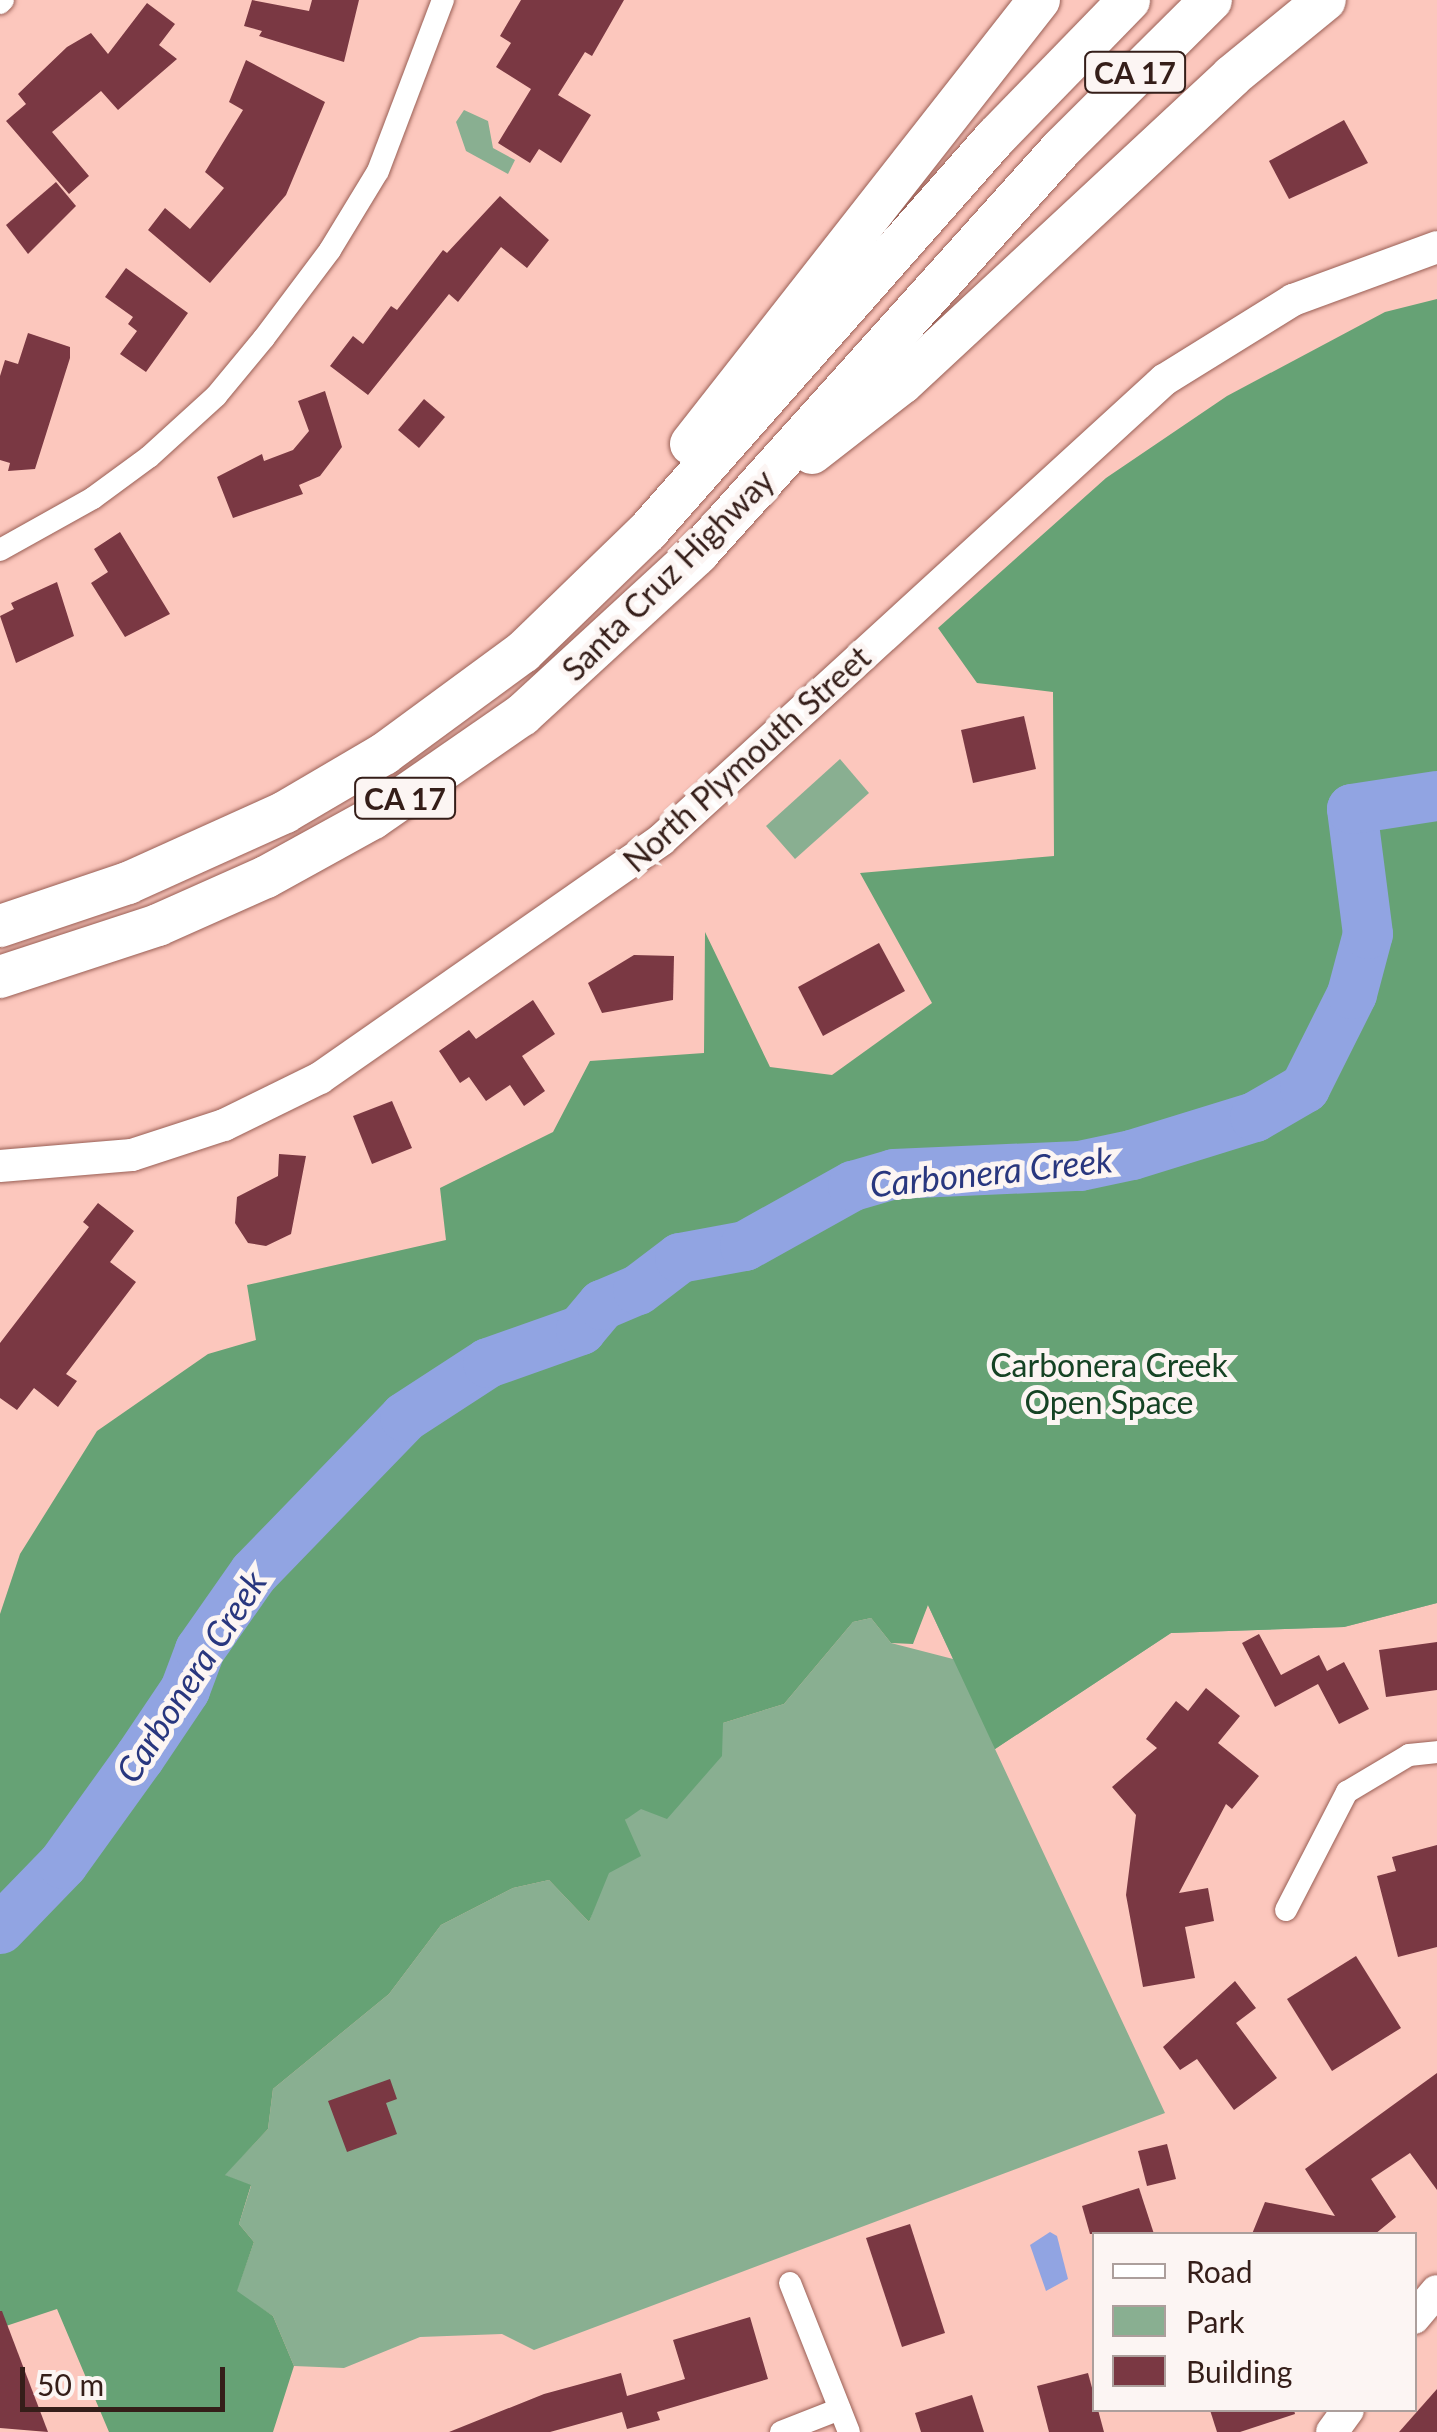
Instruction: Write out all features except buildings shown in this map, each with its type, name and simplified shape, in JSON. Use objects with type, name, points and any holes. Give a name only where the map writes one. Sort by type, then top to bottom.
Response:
[{"type":"highway","points":[[608,572],[713,412],[1040,0]]},
{"type":"highway","name":"Santa Cruz Highway","points":[[0,926],[164,869],[335,785],[478,688],[608,572],[984,150],[1130,0]]},
{"type":"highway","name":"Santa Cruz Highway","points":[[0,978],[158,925],[374,818],[568,677],[740,507],[1062,148],[1211,0]]},
{"type":"highway","points":[[740,507],[902,384],[1232,76],[1325,0]]},
{"type":"street","points":[[0,550],[93,498],[148,458],[216,396],[264,338],[369,188],[398,128],[443,0]]},
{"type":"street","name":"North Plymouth Street","points":[[0,1166],[132,1154],[224,1125],[320,1078],[661,840],[1164,380],[1293,300],[1437,247]]},
{"type":"street","points":[[1286,1910],[1347,1792],[1409,1755],[1437,1752]]},
{"type":"street","points":[[790,2283],[849,2432]]},
{"type":"street","points":[[1417,2314],[1437,2291]]},
{"type":"street","points":[[781,2432],[840,2409]]},
{"type":"green space","points":[[464,110],[488,121],[493,148],[515,160],[508,174],[466,151],[456,122]]},
{"type":"green space","name":"Carbonera Creek Open Space","points":[[1437,299],[1437,1603],[1344,1627],[1171,1633],[995,1749],[928,1605],[913,1644],[891,1643],[871,1618],[853,1622],[784,1704],[723,1723],[722,1756],[667,1819],[641,1809],[625,1820],[641,1856],[609,1873],[589,1922],[549,1880],[513,1888],[441,1925],[389,1994],[273,2089],[268,2129],[225,2175],[251,2185],[239,2224],[254,2242],[237,2291],[273,2316],[294,2366],[273,2432],[109,2432],[57,2309],[0,2328],[0,1614],[20,1554],[97,1431],[208,1354],[256,1340],[247,1285],[446,1240],[440,1188],[553,1132],[590,1061],[704,1053],[705,932],[770,1067],[832,1075],[932,1003],[860,873],[1054,856],[1053,692],[977,683],[938,628],[1106,478],[1227,396],[1385,312]]},
{"type":"green space","points":[[840,759],[869,793],[795,859],[766,826]]},
{"type":"green space","points":[[747,1216],[1437,1603],[1344,1627],[1171,1633],[995,1749],[1165,2113],[534,2350],[502,2334],[420,2337],[344,2368],[294,2366],[273,2316],[236,2292],[254,2242],[239,2224],[251,2186],[224,2175],[268,2129],[273,2089],[389,1994],[441,1925],[513,1888],[549,1880],[589,1922],[625,1820],[723,1723],[784,1704],[853,1622],[871,1618],[891,1643],[953,1659]]},
{"type":"water","points":[[1050,2232],[1057,2236],[1068,2279],[1046,2291],[1030,2245]]},
{"type":"waterway","name":"Carbonera Creek","points":[[0,1929],[63,1864],[140,1757],[185,1690],[200,1650],[254,1573],[405,1417],[488,1363],[581,1330],[602,1305],[638,1290],[680,1258],[745,1246],[853,1186],[894,1174],[1080,1166],[1132,1155],[1255,1117],[1305,1088],[1352,994],[1368,934],[1352,809],[1437,796]]}]
